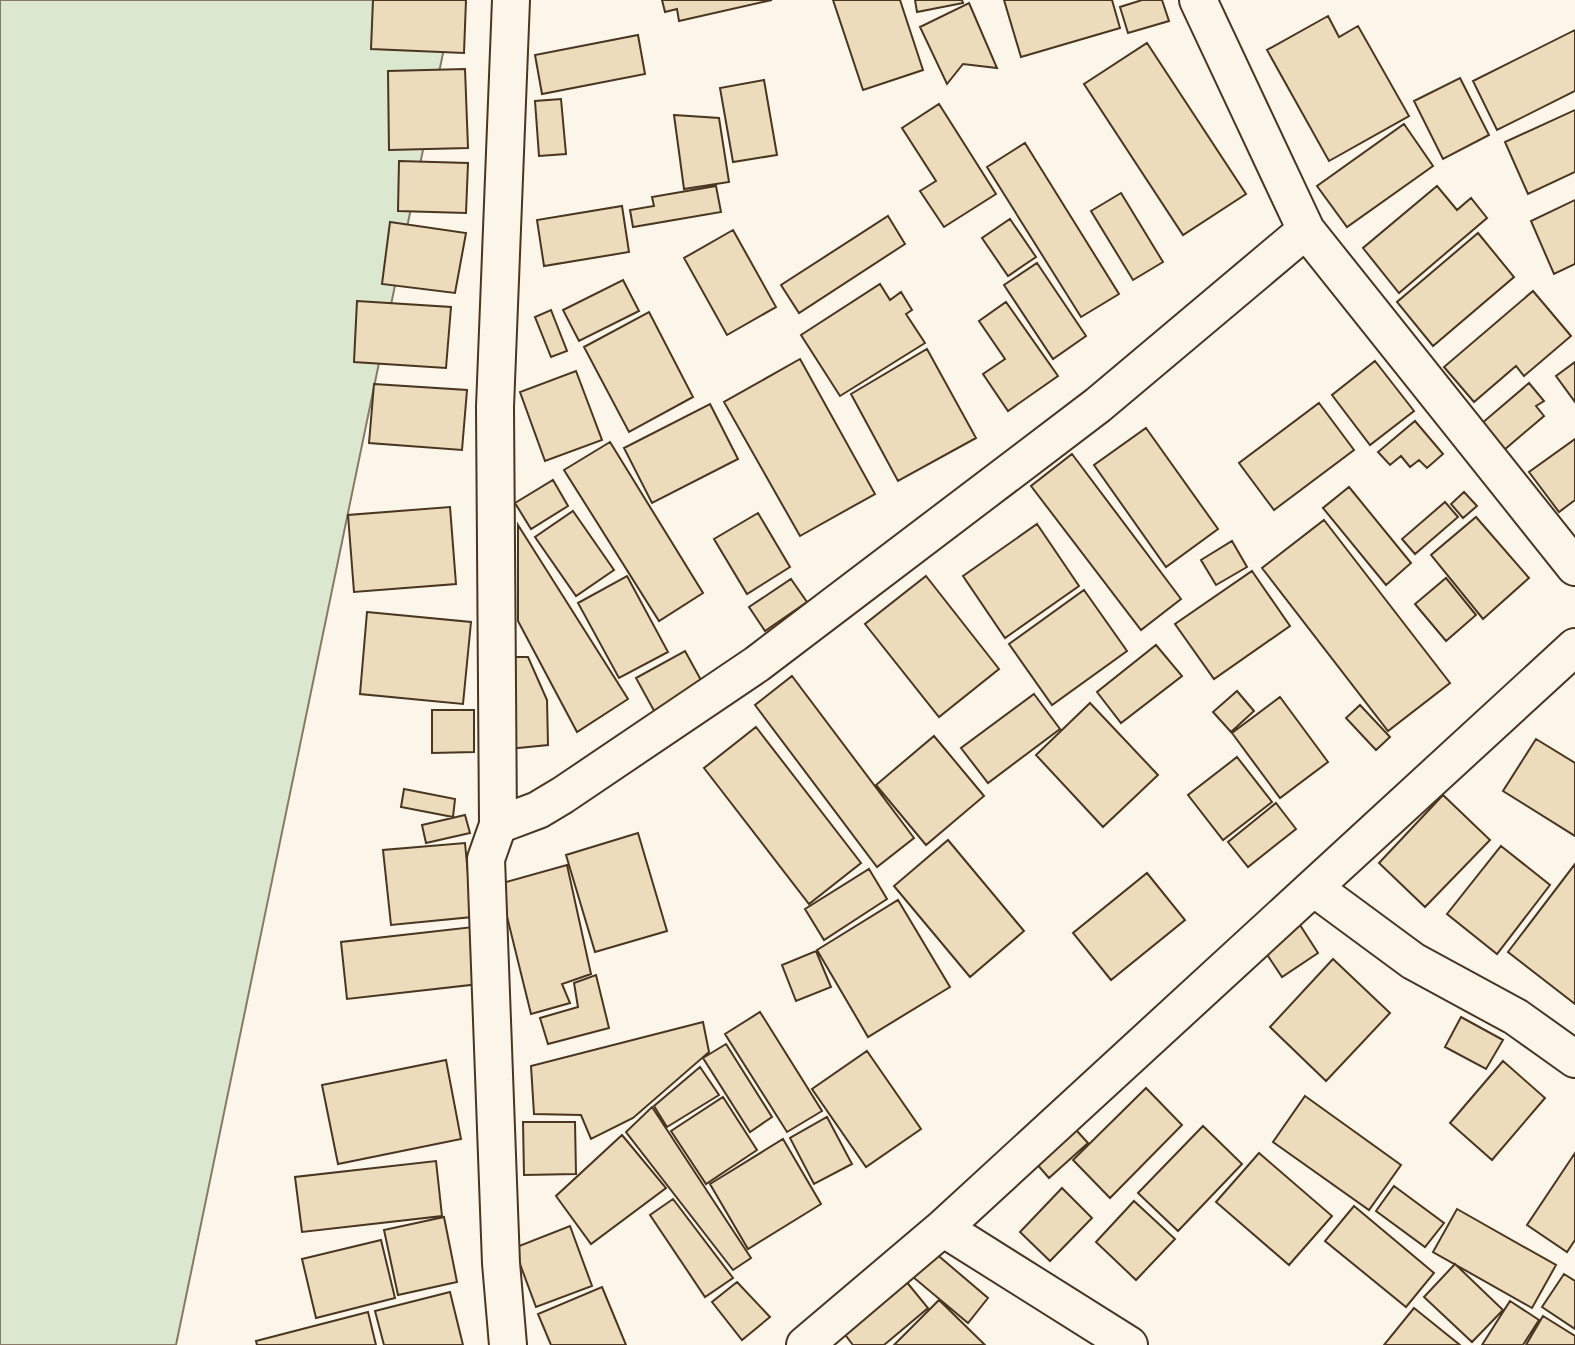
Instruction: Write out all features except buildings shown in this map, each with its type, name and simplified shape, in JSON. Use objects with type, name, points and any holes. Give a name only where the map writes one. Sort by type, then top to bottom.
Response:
[{"type":"street","points":[[508,1345],[501,1263],[486,859],[498,825],[495,407],[511,0]]},
{"type":"street","points":[[1198,0],[1306,230],[1575,567]]},
{"type":"street","points":[[498,825],[538,810],[563,795],[757,664],[1098,405],[1306,230]]},
{"type":"street","points":[[805,1345],[943,1228],[1575,647]]},
{"type":"street","points":[[1314,888],[1413,961],[1516,1017],[1575,1059]]},
{"type":"street","points":[[943,1228],[1129,1345]]},
{"type":"green space","points":[[0,0],[454,0],[176,1345],[0,1345]]}]
